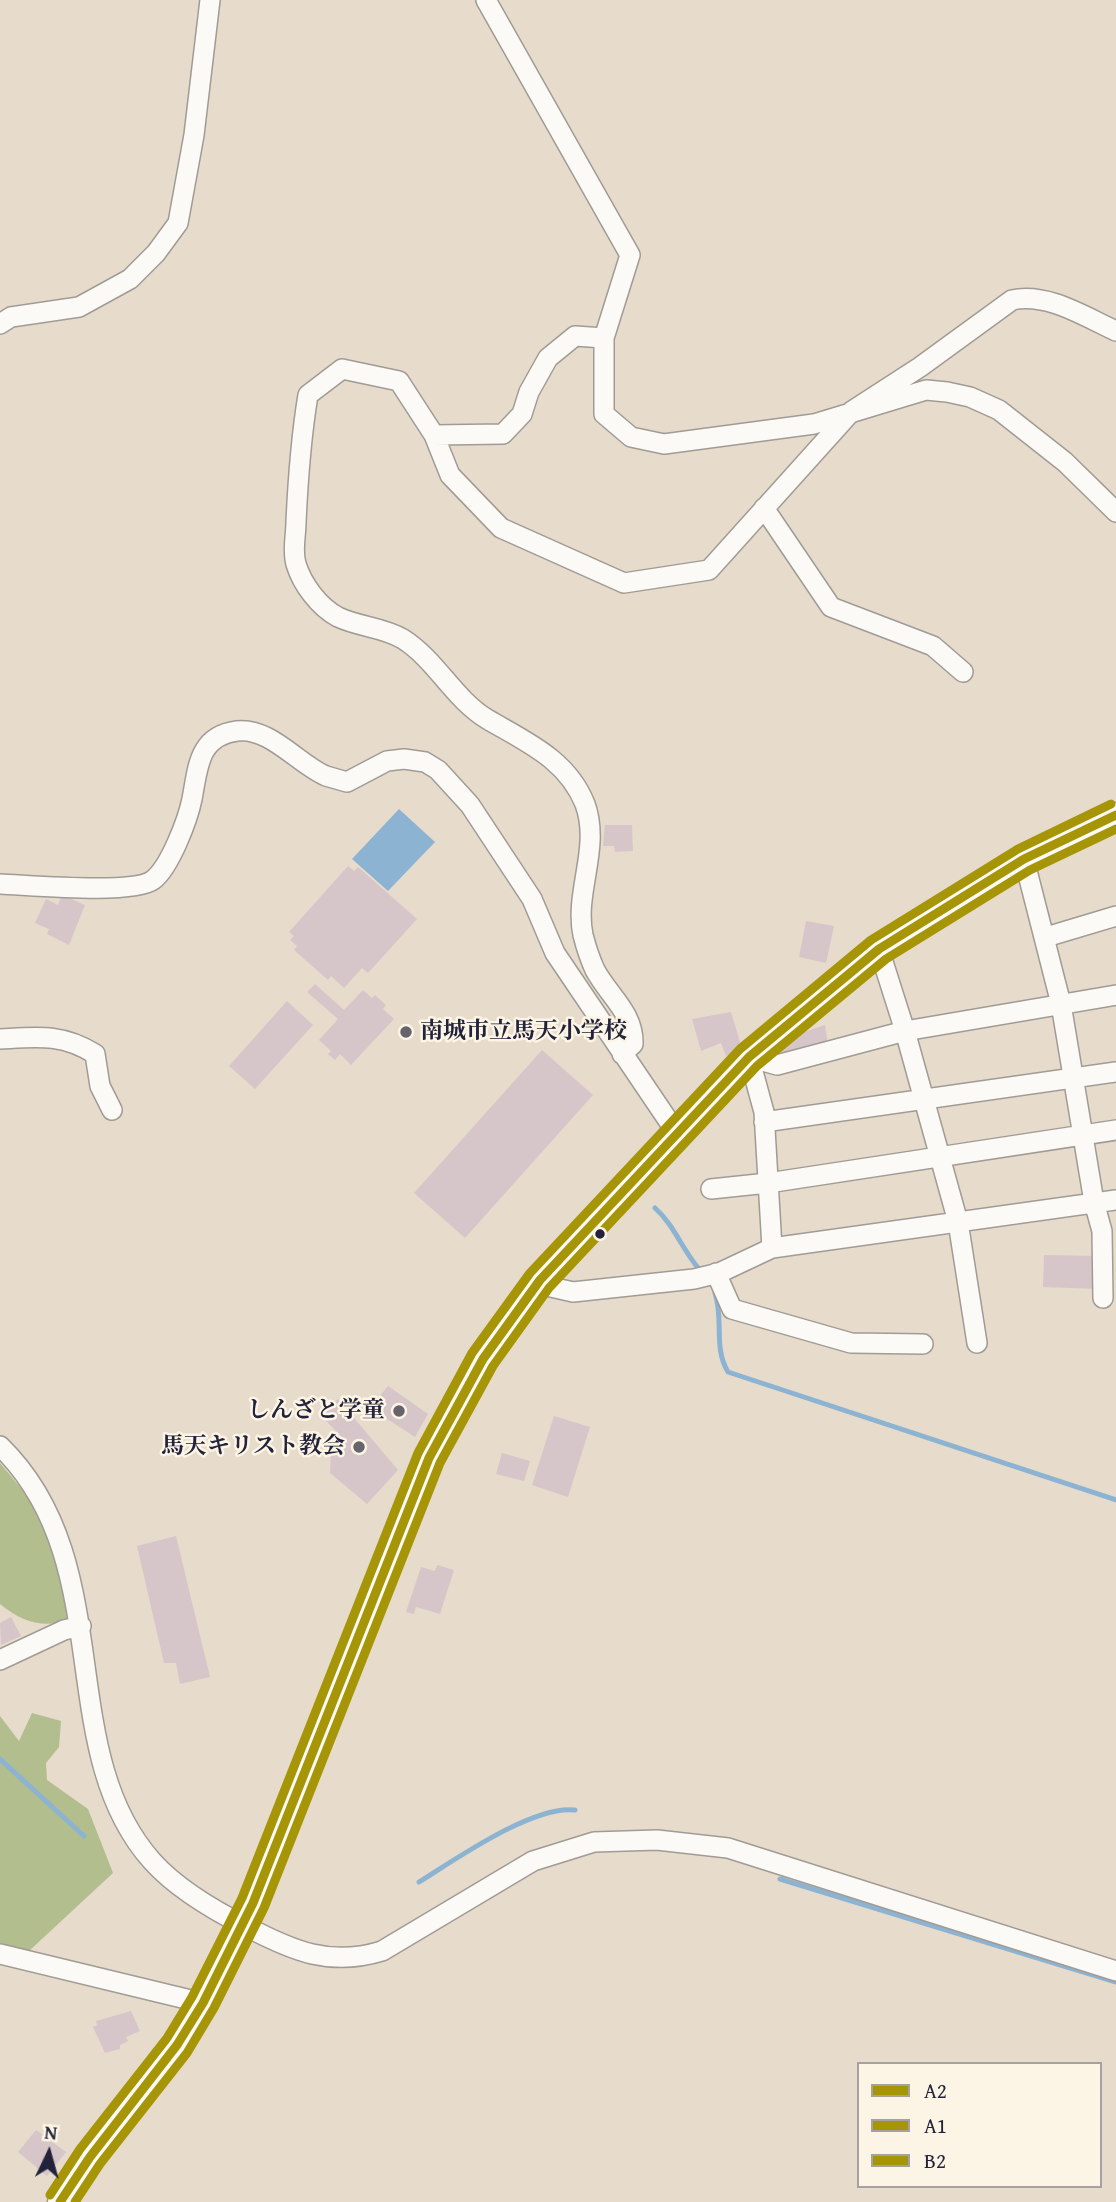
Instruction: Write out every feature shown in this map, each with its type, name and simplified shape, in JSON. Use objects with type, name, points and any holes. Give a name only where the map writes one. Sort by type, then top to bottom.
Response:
[{"type":"main road","points":[[60,2202],[90,2157],[177,2045],[203,2003],[243,1925],[429,1458],[482,1359],[540,1280],[749,1057],[879,949],[1024,859],[1116,815]]},
{"type":"street","points":[[0,324],[12,317],[79,307],[130,279],[156,253],[178,223],[194,135],[210,0]]},
{"type":"street","points":[[485,0],[630,255],[604,338],[604,414],[631,437],[664,444],[814,424],[926,390],[970,397],[999,410],[1027,431],[1116,512]]},
{"type":"street","points":[[622,1054],[633,1044],[629,1018],[596,971],[581,926],[591,853],[590,829],[585,805],[568,774],[551,756],[479,715],[436,668],[403,639],[338,617],[323,606],[306,586],[296,563],[294,546],[299,456],[308,395],[342,369],[399,381],[435,435],[450,475],[501,528],[624,583],[709,570],[852,411],[920,367],[1012,300],[1044,300],[1116,331]]},
{"type":"street","points":[[435,435],[503,434],[522,414],[529,392],[548,358],[575,336],[604,338]]},
{"type":"street","points":[[764,508],[831,607],[933,646],[962,672]]},
{"type":"street","points":[[0,884],[107,888],[136,886],[153,880],[181,833],[192,800],[200,755],[213,739],[238,731],[259,736],[325,775],[347,782],[387,761],[404,759],[425,762],[438,770],[470,805],[531,900],[555,953],[676,1132]]},
{"type":"street","points":[[1024,859],[1061,1004],[1094,1202],[1102,1231],[1103,1298]]},
{"type":"street","points":[[1046,937],[1116,916]]},
{"type":"street","points":[[879,949],[905,1031],[958,1222],[977,1343]]},
{"type":"street","points":[[772,1248],[764,1122],[749,1057],[777,1065],[905,1031],[1116,995]]},
{"type":"street","points":[[0,1039],[41,1035],[86,1048],[95,1054],[100,1086],[112,1110]]},
{"type":"street","points":[[764,1122],[1116,1072]]},
{"type":"street","points":[[711,1189],[768,1183],[1116,1130]]},
{"type":"street","points":[[540,1280],[551,1287],[573,1292],[668,1282],[716,1273],[772,1248],[1116,1200]]},
{"type":"street","points":[[716,1273],[732,1309],[851,1343],[923,1344]]},
{"type":"street","points":[[0,1446],[25,1474],[55,1531],[68,1565],[81,1626],[103,1765],[114,1801],[132,1834],[170,1877],[243,1925],[288,1948],[324,1957],[355,1959],[382,1951],[533,1861],[574,1846],[624,1839],[692,1842],[728,1848],[855,1896],[1116,1970]]},
{"type":"street","points":[[0,1660],[64,1630],[81,1626]]},
{"type":"street","points":[[0,1954],[203,2003]]},
{"type":"green space","points":[[0,1463],[29,1498],[47,1532],[73,1619],[44,1624],[17,1616],[0,1604]]},
{"type":"green space","points":[[32,1713],[61,1721],[59,1747],[46,1763],[47,1780],[88,1809],[113,1873],[29,1951],[0,1943],[0,1716],[19,1741]]},
{"type":"water","points":[[399,809],[435,842],[388,891],[352,859]]},
{"type":"building","points":[[605,825],[632,825],[633,851],[615,852],[614,846],[603,846]]},
{"type":"building","points":[[348,866],[354,871],[358,867],[417,919],[368,973],[362,968],[344,988],[331,976],[328,980],[294,950],[297,946],[290,940],[294,936],[289,932]]},
{"type":"building","points":[[62,895],[85,905],[69,945],[47,934],[49,929],[35,923],[46,899],[58,905]]},
{"type":"building","points":[[806,921],[834,926],[826,963],[799,957]]},
{"type":"building","points":[[315,984],[344,1010],[363,990],[372,998],[375,995],[386,1005],[383,1009],[394,1019],[351,1065],[340,1054],[335,1060],[328,1054],[331,1051],[319,1040],[338,1019],[307,992]]},
{"type":"building","points":[[287,1001],[313,1025],[255,1089],[229,1066]]},
{"type":"building","points":[[731,1012],[743,1052],[726,1056],[721,1043],[701,1051],[692,1019]]},
{"type":"building","points":[[825,1025],[828,1044],[780,1055],[782,1046],[798,1034]]},
{"type":"building","points":[[542,1050],[593,1095],[465,1238],[414,1193]]},
{"type":"building","points":[[1044,1255],[1096,1256],[1098,1289],[1043,1287]]},
{"type":"building","name":"しんざと学童","points":[[388,1386],[428,1414],[415,1437],[370,1408]]},
{"type":"building","name":"馬天キリスト教会","points":[[338,1399],[398,1470],[367,1504],[330,1473],[331,1452],[347,1442],[320,1415]]},
{"type":"building","points":[[554,1416],[590,1427],[568,1497],[532,1485]]},
{"type":"building","points":[[502,1453],[530,1461],[524,1481],[496,1474]]},
{"type":"building","points":[[176,1536],[210,1677],[180,1684],[176,1663],[164,1663],[137,1546]]},
{"type":"building","points":[[437,1565],[454,1570],[440,1614],[416,1607],[414,1614],[406,1612],[421,1567],[435,1571]]},
{"type":"building","points":[[11,1617],[21,1636],[1,1645],[0,1623]]},
{"type":"building","points":[[131,2011],[140,2031],[126,2037],[128,2041],[120,2045],[120,2049],[105,2053],[93,2027],[97,2025],[96,2021]]},
{"type":"building","points":[[36,2130],[66,2152],[47,2176],[18,2152]]},
{"type":"waterway","points":[[655,1208],[668,1222],[699,1269]]},
{"type":"waterway","points":[[715,1293],[721,1353],[728,1372],[1116,1500]]},
{"type":"waterway","points":[[0,1759],[84,1836]]},
{"type":"waterway","points":[[419,1882],[495,1835],[538,1816],[575,1810]]},
{"type":"waterway","points":[[780,1879],[1116,1982]]},
{"type":"transit line","name":"B2","points":[[50,2195],[80,2149],[167,2038],[192,1997],[242,1898],[418,1453],[472,1353],[530,1273],[740,1049],[871,940],[1018,849],[1111,804]]},
{"type":"transit line","name":"A2","points":[[60,2202],[90,2157],[177,2045],[203,2003],[253,1903],[429,1458],[483,1359],[540,1280],[749,1057],[879,949],[1024,859],[1116,815]]},
{"type":"transit line","name":"A1","points":[[75,2202],[100,2164],[187,2053],[214,2008],[264,1908],[440,1463],[493,1366],[549,1288],[757,1066],[886,959],[1030,870],[1116,829]]},
{"type":"place","name":"南城市立馬天小学校","points":[[406,1032]]},
{"type":"place","name":"しんざと学童","points":[[399,1411]]},
{"type":"place","name":"馬天キリスト教会","points":[[359,1447]]}]
